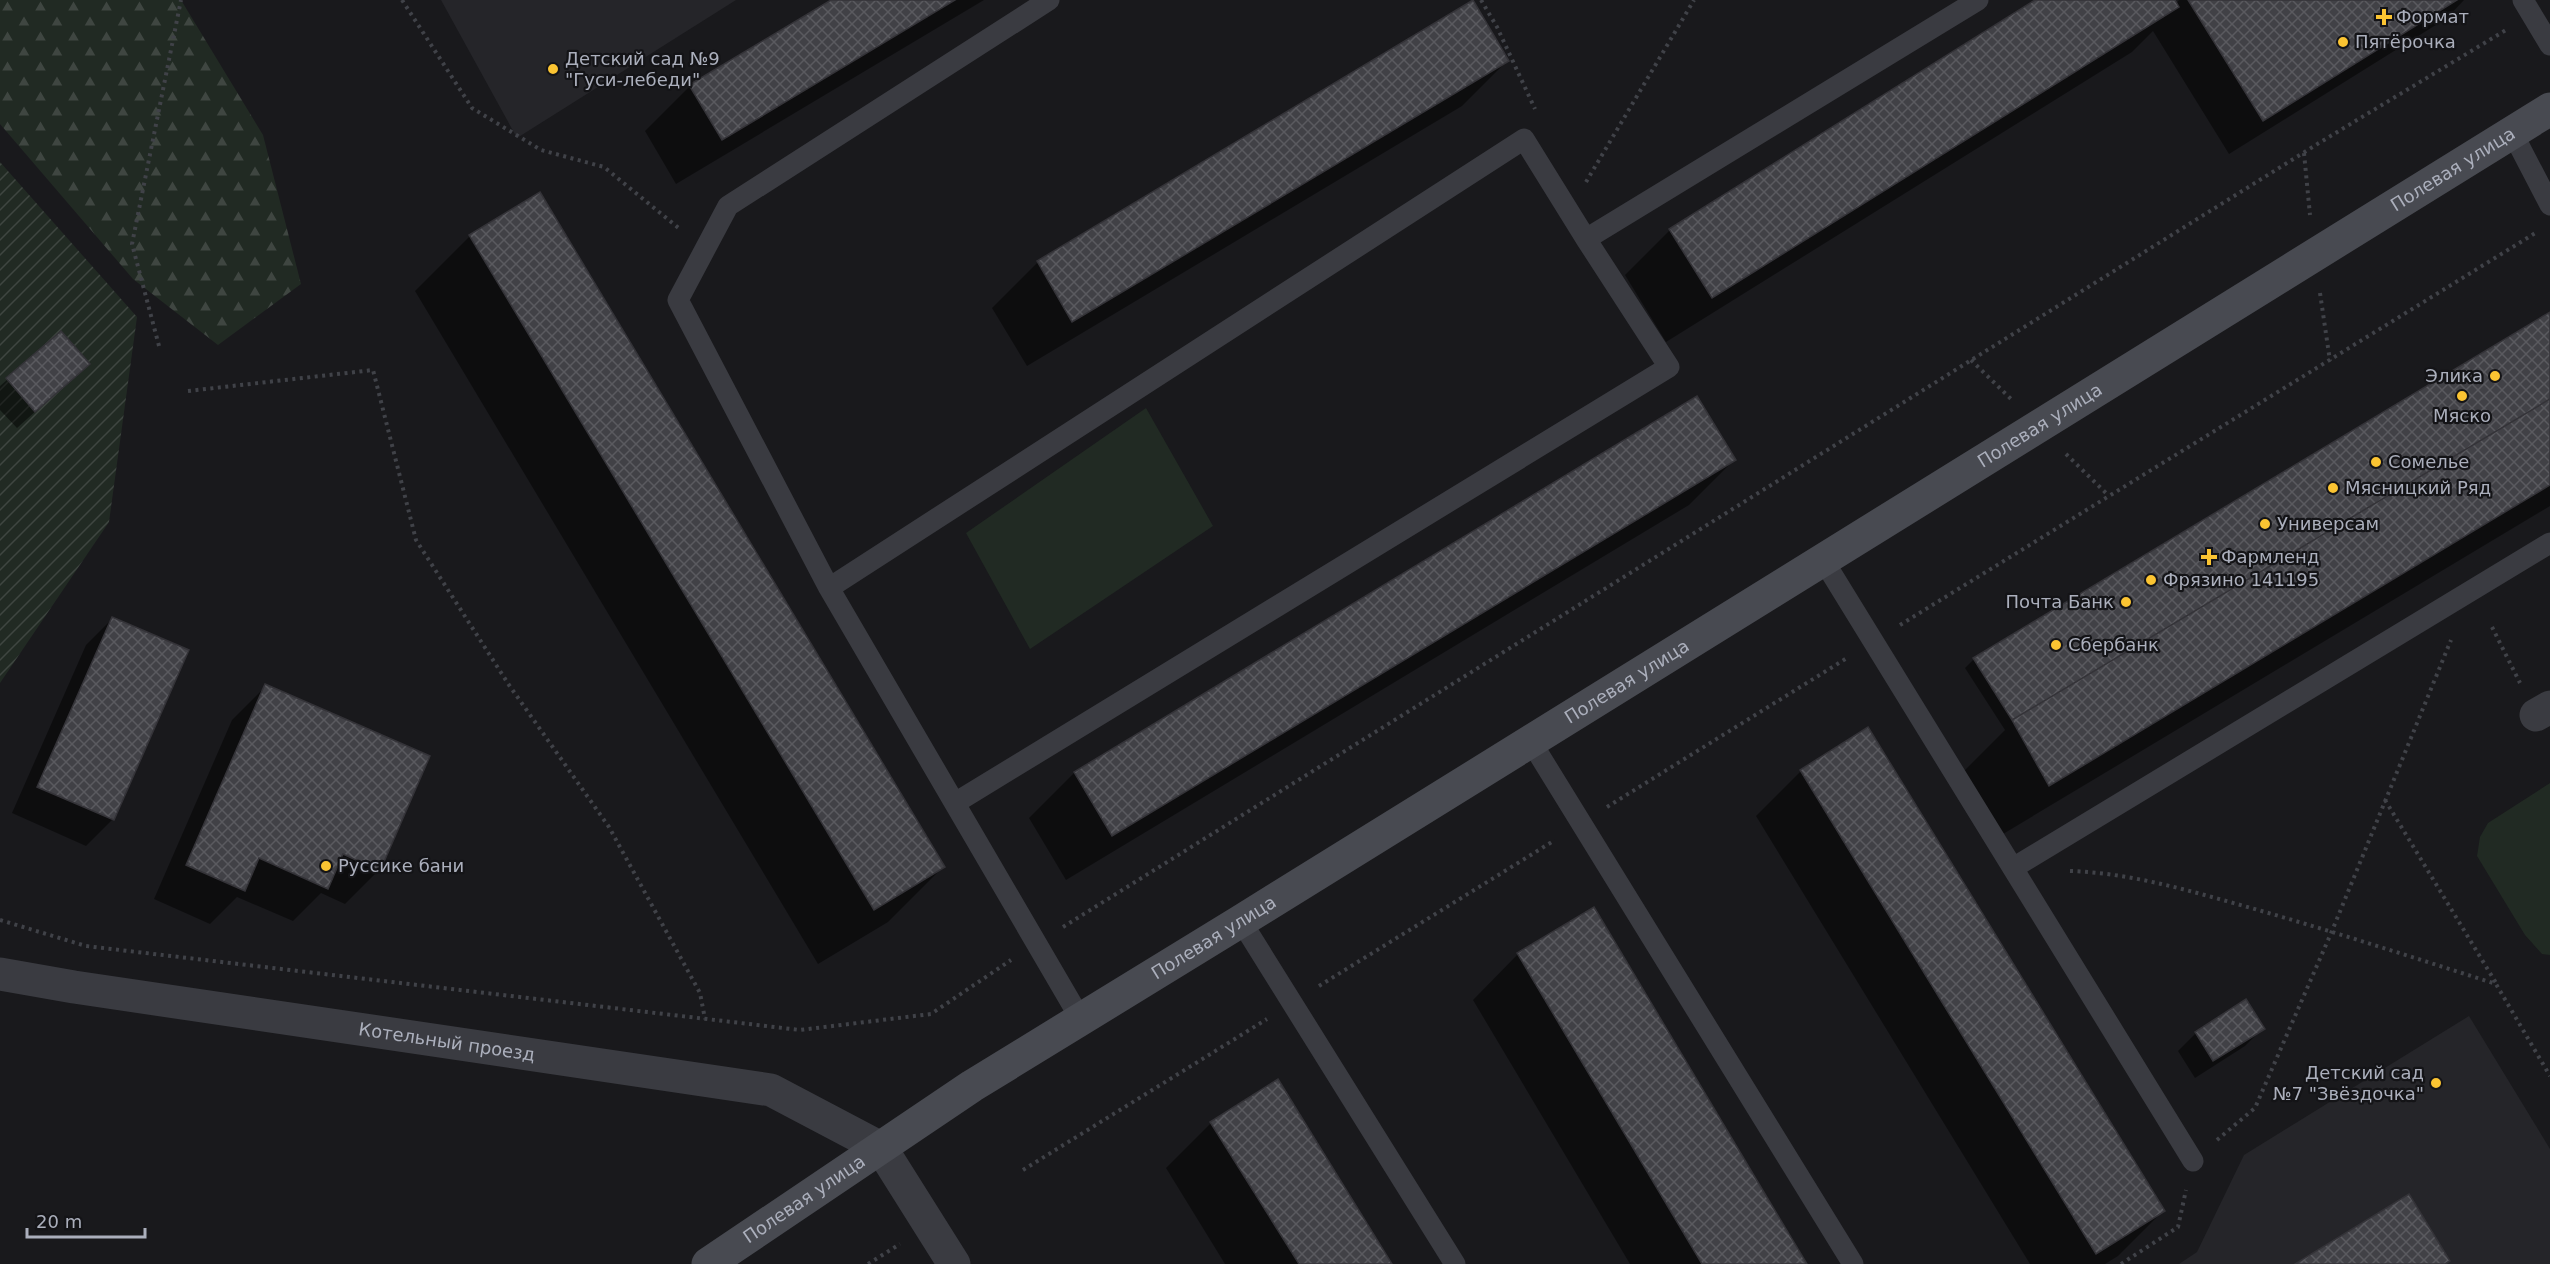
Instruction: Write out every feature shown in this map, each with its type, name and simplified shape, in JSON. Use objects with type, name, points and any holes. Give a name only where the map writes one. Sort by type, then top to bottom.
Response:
[{"type":"street","name":"Полевая улица","points":[[708,1264],[1080,1018],[1241,921],[1822,558],[2550,109]]},
{"type":"street","name":"Котельный проезд","points":[[0,974],[85,989],[771,1090],[881,1148]]},
{"type":"street","points":[[881,1148],[954,1264]]},
{"type":"lane","points":[[1049,0],[728,206],[678,300],[829,588],[1080,1018]]},
{"type":"lane","points":[[1586,239],[1978,0]]},
{"type":"lane","points":[[2527,7],[2550,45]]},
{"type":"lane","points":[[2512,132],[2550,205]]},
{"type":"lane","points":[[829,588],[1524,139],[1670,367],[955,803]]},
{"type":"lane","points":[[2013,868],[2550,543]]},
{"type":"lane","points":[[1822,558],[2193,1161]]},
{"type":"lane","points":[[1530,740],[1853,1264]]},
{"type":"lane","points":[[1241,921],[1455,1264]]},
{"type":"path","points":[[159,346],[132,244],[181,0]]},
{"type":"path","points":[[402,0],[472,108],[541,150],[604,167],[705,250]]},
{"type":"path","points":[[1481,0],[1497,27],[1537,113],[1524,139]]},
{"type":"path","points":[[1569,211],[1694,0]]},
{"type":"path","points":[[0,920],[86,946],[800,1030],[931,1014],[1035,944],[2319,143],[2527,7]]},
{"type":"path","points":[[1023,1170],[2540,230]]},
{"type":"path","points":[[188,391],[373,370],[416,540],[509,685],[609,827],[700,993],[705,1019]]},
{"type":"path","points":[[2121,1264],[2178,1227],[2193,1161],[2255,1108],[2332,931],[2384,799],[2472,590]]},
{"type":"path","points":[[2384,799],[2550,1076]]},
{"type":"path","points":[[2013,868],[2104,872],[2187,891],[2332,931],[2496,984]]},
{"type":"path","points":[[868,1264],[903,1243]]},
{"type":"shaded area","name":"Детский сад №9 \"Гуси-лебеди\"","points":[[441,0],[736,0],[517,138]]},
{"type":"shaded area","name":"Детский сад №7 \"Звёздочка\"","points":[[2469,1016],[2550,1149],[2550,1264],[2179,1264],[2197,1252],[2244,1155]]},
{"type":"green space","points":[[0,0],[181,0],[263,135],[301,284],[218,345],[133,279],[0,124]]},
{"type":"green space","points":[[0,162],[137,317],[109,522],[0,683]]},
{"type":"green space","points":[[1146,408],[1213,526],[1030,649],[966,533]]},
{"type":"green space","points":[[2550,783],[2550,955],[2542,954],[2525,935],[2477,856],[2480,837],[2488,823]]},
{"type":"building","points":[[831,0],[955,0],[722,140],[689,85]]},
{"type":"building","points":[[1473,0],[1509,61],[1072,322],[1037,261]]},
{"type":"building","points":[[2035,0],[2175,0],[2179,7],[1712,298],[1669,229]]},
{"type":"building","points":[[2188,0],[2457,0],[2263,121]]},
{"type":"building","points":[[540,192],[945,867],[874,910],[469,235]]},
{"type":"building","points":[[2550,312],[2550,399],[2012,720],[1973,658]]},
{"type":"building","points":[[61,331],[90,364],[35,412],[6,378]]},
{"type":"building","points":[[1697,396],[1736,460],[1112,836],[1074,772]]},
{"type":"building","points":[[2550,399],[2550,485],[2049,786],[2012,720]]},
{"type":"building","points":[[112,617],[189,650],[114,820],[37,787]]},
{"type":"building","points":[[265,684],[430,756],[380,871],[343,854],[328,889],[259,858],[245,891],[186,865]]},
{"type":"building","points":[[1868,727],[2165,1211],[2096,1254],[1800,770]]},
{"type":"building","points":[[1594,907],[1807,1264],[1702,1264],[1517,953]]},
{"type":"building","points":[[2246,999],[2265,1029],[2213,1061],[2195,1032]]},
{"type":"building","points":[[1278,1079],[1392,1264],[1299,1264],[1210,1122]]},
{"type":"building","points":[[2409,1194],[2450,1261],[2445,1264],[2295,1264]]},
{"type":"place","name":"Формат","points":[[2384,17]]},
{"type":"place","name":"Пятёрочка","points":[[2343,42]]},
{"type":"place","name":"Детский сад №9 \"Гуси-лебеди\"","points":[[553,69]]},
{"type":"place","name":"Элика","points":[[2495,376]]},
{"type":"place","name":"Мяско","points":[[2462,396]]},
{"type":"place","name":"Сомелье","points":[[2376,462]]},
{"type":"place","name":"Мясницкий Ряд","points":[[2333,488]]},
{"type":"place","name":"Универсам","points":[[2265,524]]},
{"type":"place","name":"Фармленд","points":[[2209,557]]},
{"type":"place","name":"Фрязино 141195","points":[[2151,580]]},
{"type":"place","name":"Почта Банк","points":[[2126,602]]},
{"type":"place","name":"Сбербанк","points":[[2056,645]]},
{"type":"place","name":"Руссике бани","points":[[326,866]]},
{"type":"place","name":"Детский сад №7 \"Звёздочка\"","points":[[2436,1083]]}]
